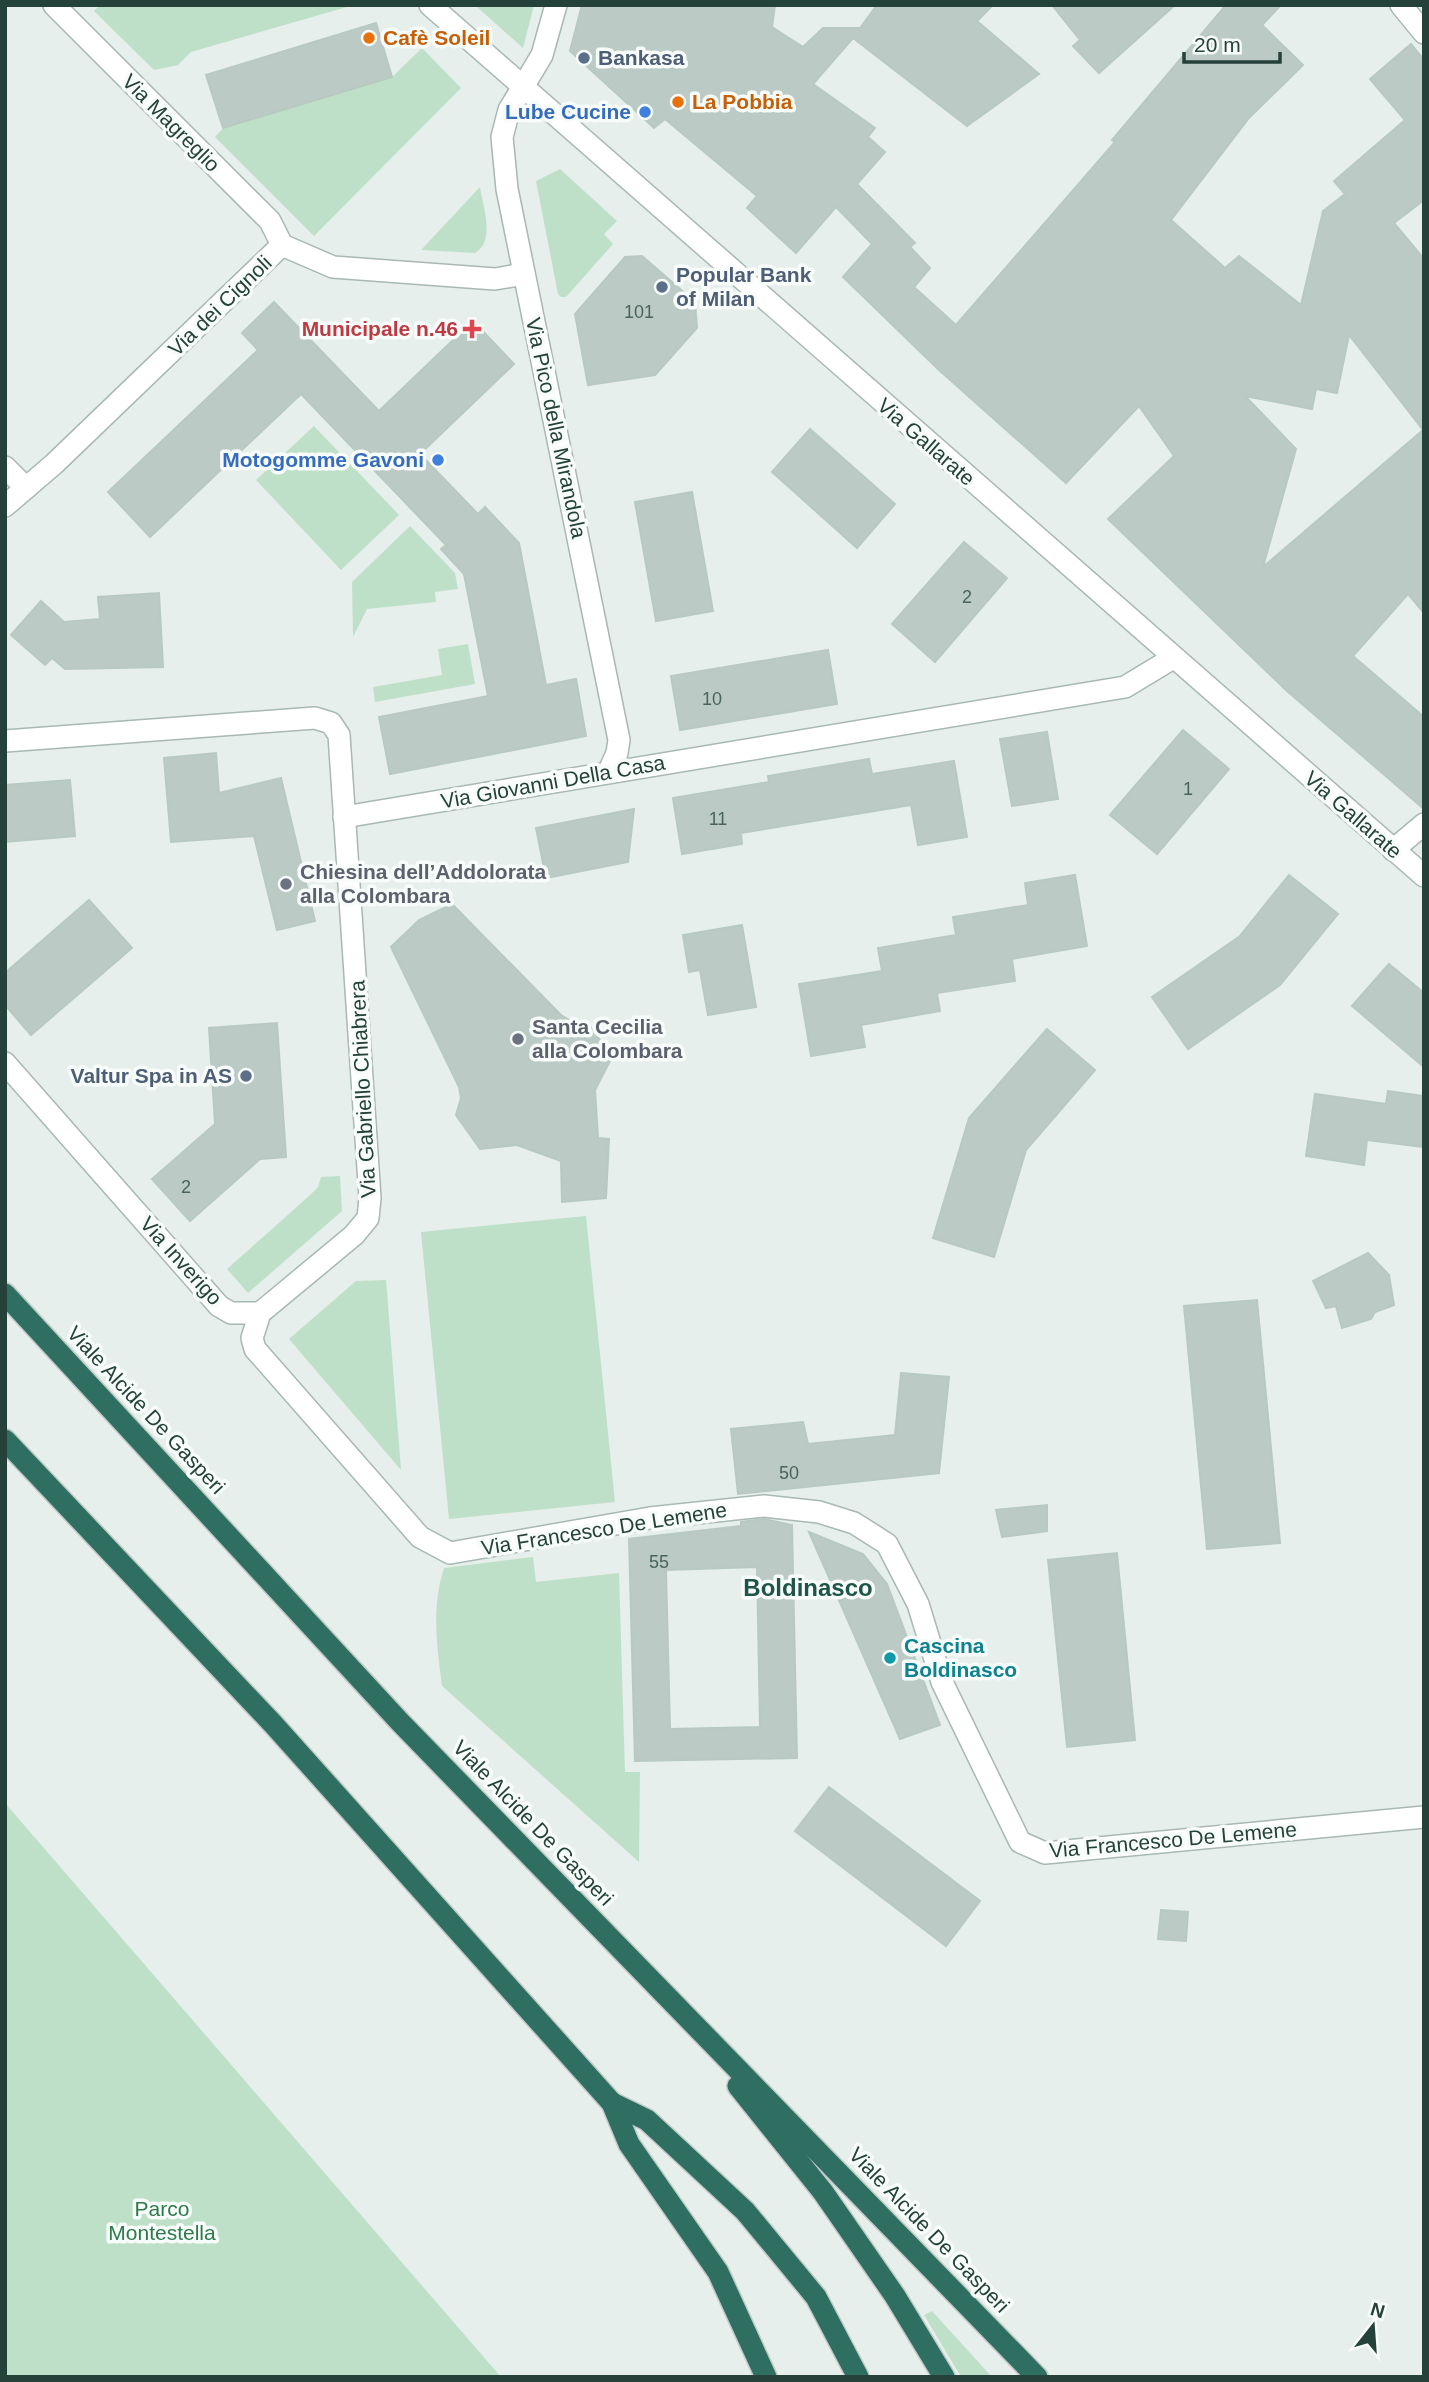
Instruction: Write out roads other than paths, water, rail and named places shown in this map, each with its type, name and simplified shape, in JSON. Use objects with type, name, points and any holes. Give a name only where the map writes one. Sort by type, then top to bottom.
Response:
[{"type":"highway","name":"Viale Alcide De Gasperi","points":[[5,1294],[400,1722],[1037,2377]]},
{"type":"highway","points":[[5,1440],[274,1725],[612,2103],[629,2144],[718,2272],[766,2377]]},
{"type":"highway","points":[[653,1981],[823,2192],[895,2295],[944,2377]]},
{"type":"highway","points":[[612,2103],[647,2120],[745,2211],[816,2297],[858,2377]]},
{"type":"street","name":"Via Magreglio","points":[[54,5],[270,220],[282,245]]},
{"type":"street","name":"Via Gallarate","points":[[430,5],[1172,658],[1424,876]]},
{"type":"street","name":"Via Pico della Mirandola","points":[[556,5],[542,55],[509,110],[502,137],[507,189],[619,740],[610,771]]},
{"type":"street","points":[[1401,5],[1424,33]]},
{"type":"street","name":"Via dei Cignoli","points":[[5,506],[282,245],[333,267],[495,279],[524,274]]},
{"type":"street","points":[[5,467],[26,488]]},
{"type":"street","name":"Via Giovanni Della Casa","points":[[344,817],[1125,687],[1172,658]]},
{"type":"street","points":[[5,741],[315,718],[331,723],[339,735],[344,817]]},
{"type":"street","name":"Via Gabriello Chiabrera","points":[[260,1313],[354,1235],[368,1217],[370,1198],[344,817]]},
{"type":"street","points":[[1394,850],[1424,824]]},
{"type":"street","name":"Via Inverigo","points":[[5,1063],[219,1306],[231,1313],[260,1313]]},
{"type":"street","name":"Via Francesco De Lemene","points":[[260,1313],[251,1338],[255,1349],[420,1537],[437,1549],[450,1553],[650,1518],[764,1506],[819,1512],[854,1523],[887,1544],[919,1604],[942,1682],[1020,1842],[1030,1849],[1045,1853],[1083,1851],[1424,1817]]},
{"type":"place","name":"Cafè Soleil","points":[[369,38]]},
{"type":"place","name":"Bankasa","points":[[584,58]]},
{"type":"place","name":"La Pobbia","points":[[678,102]]},
{"type":"place","name":"Lube Cucine","points":[[645,112]]},
{"type":"place","name":"Popular Bank of Milan","points":[[662,287]]},
{"type":"place","name":"Municipale n.46","points":[[472,329]]},
{"type":"place","name":"Motogomme Gavoni","points":[[438,460]]},
{"type":"place","name":"Chiesina dell’Addolorata alla Colombara","points":[[286,884]]},
{"type":"place","name":"Santa Cecilia alla Colombara","points":[[518,1039]]},
{"type":"place","name":"Valtur Spa in AS","points":[[246,1076]]},
{"type":"place","name":"Cascina Boldinasco","points":[[890,1658]]},
{"type":"district","name":"Boldinasco","points":[[808,1588]]},
{"type":"park label","name":"Parco Montestella","points":[[162,2221]]}]
